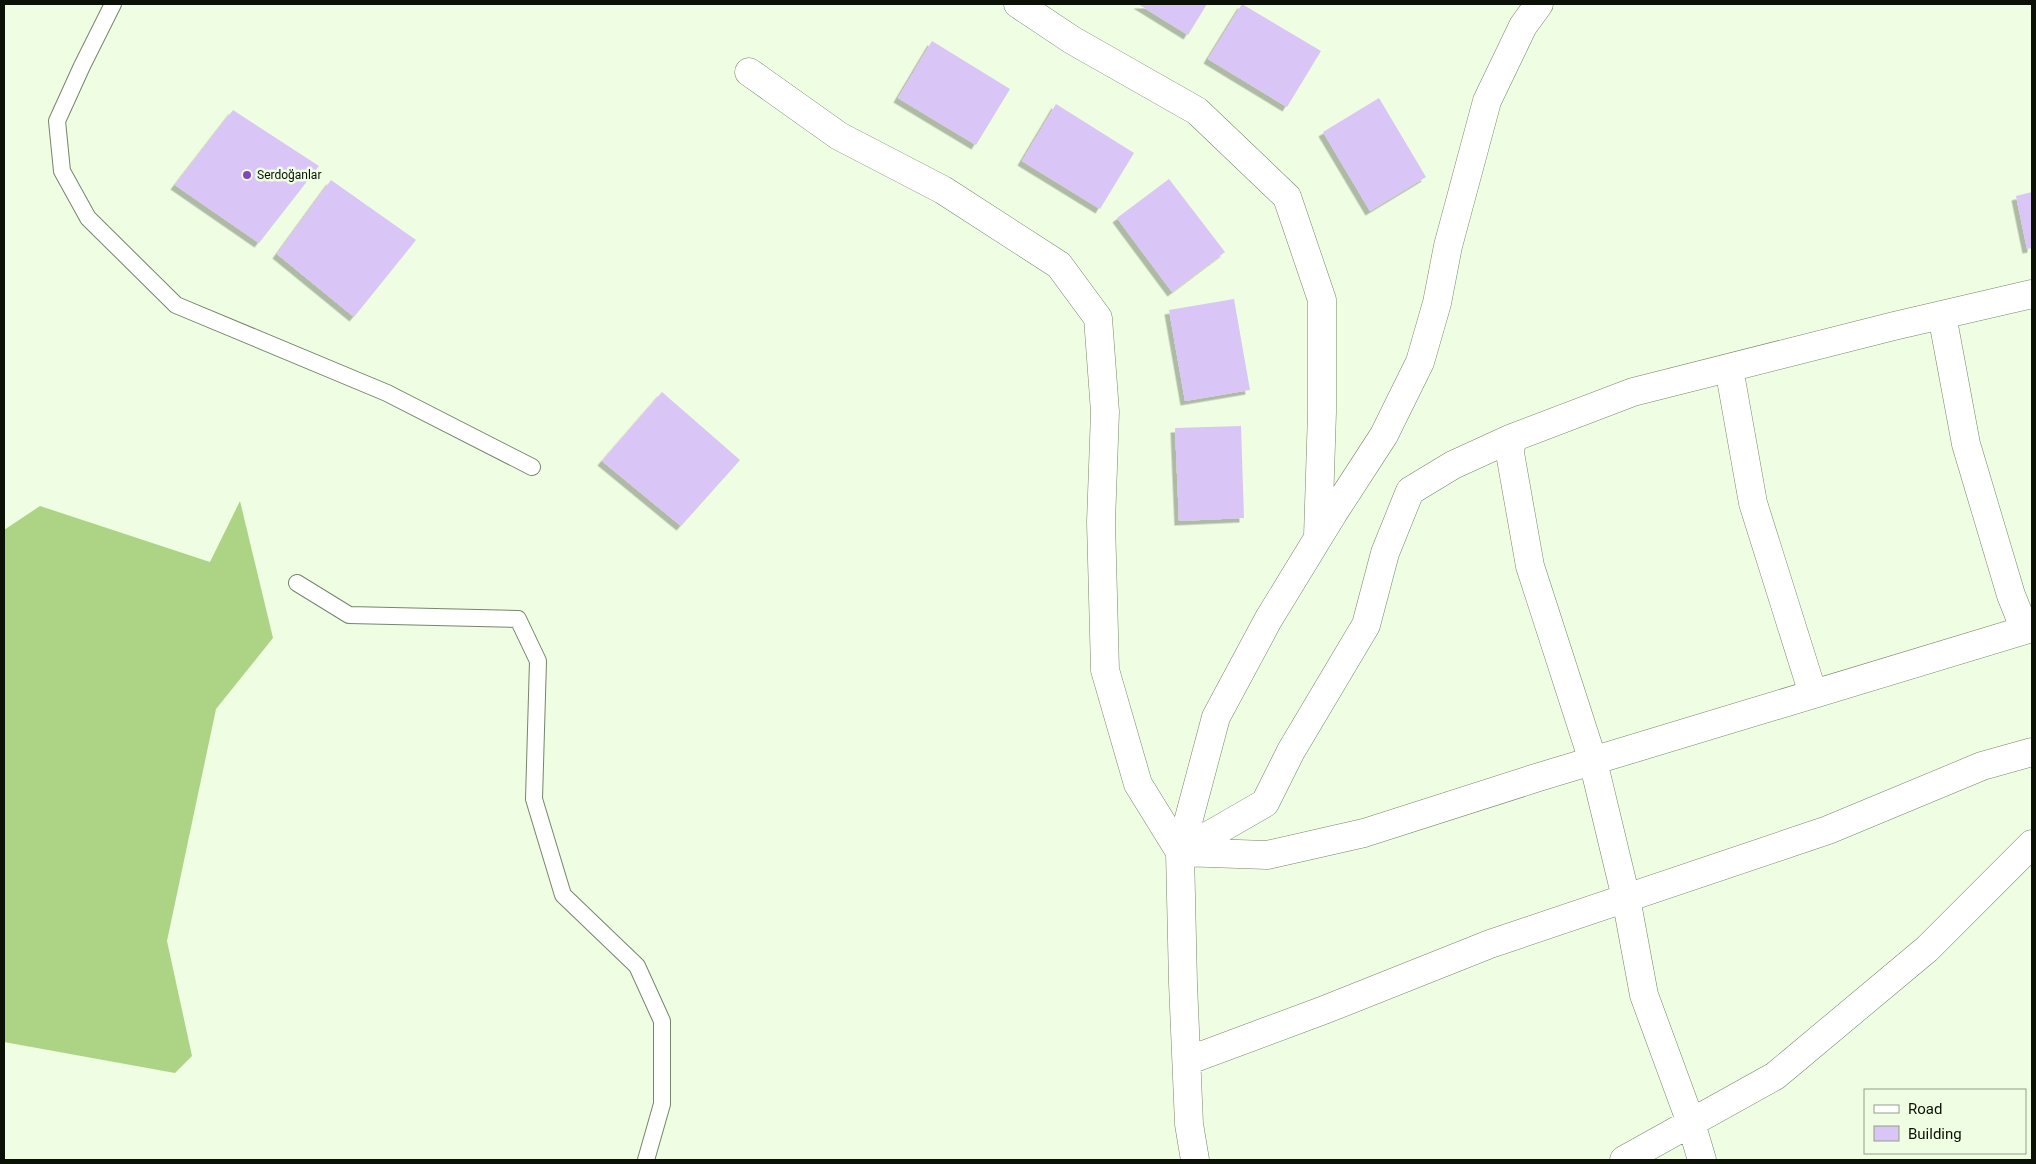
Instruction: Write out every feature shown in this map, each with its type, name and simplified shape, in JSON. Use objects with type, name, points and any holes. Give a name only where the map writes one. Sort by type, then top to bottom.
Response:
[{"type":"street","points":[[1018,4],[1072,40],[1197,111],[1287,197],[1322,300],[1322,412],[1318,539]]},
{"type":"street","points":[[1195,1160],[1190,1124],[1180,852],[1216,717],[1268,620],[1384,435],[1420,362],[1437,303],[1448,246],[1487,101],[1523,26],[1539,4]]},
{"type":"street","points":[[749,72],[839,136],[942,190],[1059,265],[1098,318],[1105,412],[1100,522],[1105,670],[1138,784],[1180,852]]},
{"type":"street","points":[[1180,852],[1265,803],[1291,751],[1366,625],[1386,553],[1410,491],[1454,464],[1512,438],[1633,392],[2032,294]]},
{"type":"street","points":[[1180,852],[1267,855],[1364,833],[1593,761],[2029,629],[2011,595],[1966,444],[1942,315]]},
{"type":"street","points":[[1729,368],[1753,503],[1813,694]]},
{"type":"street","points":[[1512,438],[1510,454],[1530,566],[1593,761],[1626,898],[1644,995],[1691,1123],[1702,1160]]},
{"type":"street","points":[[1187,1061],[1324,1010],[1490,944],[1828,830],[1982,766],[2032,752]]},
{"type":"street","points":[[1624,1160],[1775,1076],[1927,948],[2032,844]]},
{"type":"lane","points":[[113,4],[57,121],[62,171],[88,218],[176,305],[387,393],[532,467]]},
{"type":"lane","points":[[297,584],[349,616],[518,619],[538,661],[534,799],[563,895],[637,966],[662,1021],[662,1104],[646,1160]]},
{"type":"green space","points":[[240,501],[273,638],[216,709],[167,941],[192,1056],[175,1073],[4,1042],[4,530],[40,506],[210,562]]},
{"type":"building","points":[[1138,4],[1207,4],[1188,35]]},
{"type":"building","points":[[1242,4],[1321,51],[1287,107],[1208,59]]},
{"type":"building","points":[[932,41],[1010,89],[976,145],[898,98]]},
{"type":"building","points":[[1379,98],[1426,177],[1370,211],[1323,132]]},
{"type":"building","points":[[1056,104],[1134,153],[1100,209],[1022,161]]},
{"type":"building","name":"Serdoğanlar","points":[[233,110],[319,166],[259,243],[175,185]]},
{"type":"building","points":[[1169,179],[1225,252],[1172,292],[1117,218]]},
{"type":"building","name":"Serdoğanlar","points":[[331,180],[416,240],[354,317],[277,254]]},
{"type":"building","points":[[2032,192],[2032,248],[2027,249],[2016,196]]},
{"type":"building","points":[[1234,299],[1250,390],[1185,401],[1169,310]]},
{"type":"building","points":[[662,392],[740,460],[681,526],[602,461]]},
{"type":"building","points":[[1241,426],[1244,518],[1179,521],[1175,428]]},
{"type":"place","name":"Serdoğanlar","points":[[247,175]]}]
